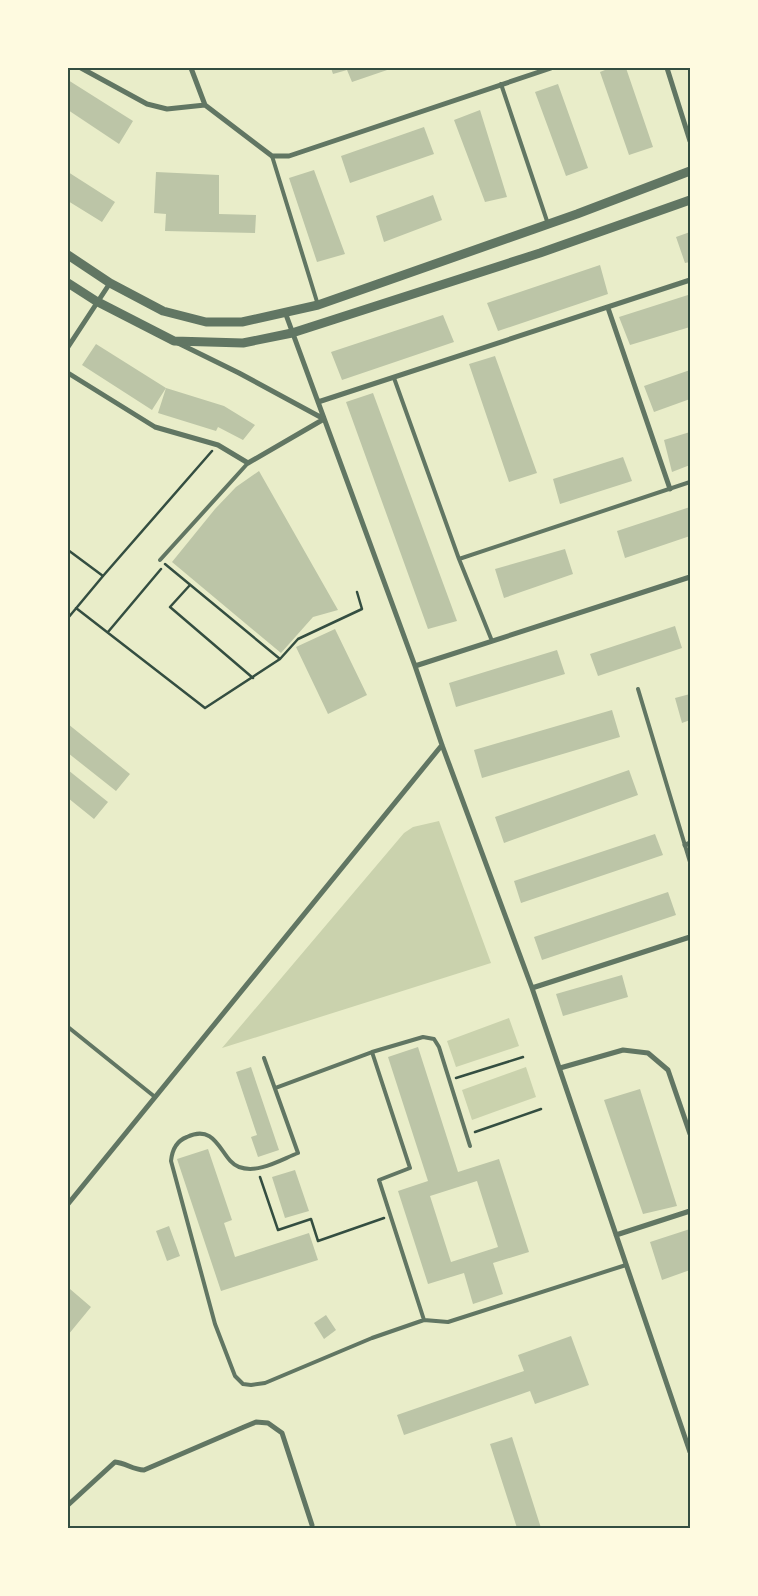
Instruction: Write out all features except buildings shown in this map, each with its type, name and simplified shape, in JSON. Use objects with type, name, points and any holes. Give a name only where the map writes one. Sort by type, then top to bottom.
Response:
[{"type":"street","points":[[81,68],[147,104],[167,109],[205,105]]},
{"type":"street","points":[[191,68],[205,105],[272,156],[288,156],[551,68]]},
{"type":"street","points":[[667,68],[690,141]]},
{"type":"street","points":[[68,255],[110,283],[163,311],[206,322],[242,322],[318,304],[548,224],[690,171]]},
{"type":"street","points":[[174,341],[243,343],[292,333],[540,252],[690,200]]},
{"type":"street","points":[[318,402],[690,280]]},
{"type":"street","points":[[68,283],[138,324],[239,372],[324,419]]},
{"type":"street","points":[[68,347],[96,301],[110,283]]},
{"type":"street","points":[[608,308],[670,489]]},
{"type":"street","points":[[285,312],[532,988],[690,1452]]},
{"type":"street","points":[[68,373],[154,426],[218,445],[248,463],[324,419]]},
{"type":"street","points":[[415,666],[690,577]]},
{"type":"street","points":[[68,1204],[442,745]]},
{"type":"street","points":[[532,988],[690,937]]},
{"type":"street","points":[[560,1068],[623,1050],[648,1053],[668,1070],[690,1134]]},
{"type":"street","points":[[616,1235],[690,1211]]},
{"type":"street","points":[[68,1505],[115,1462],[121,1462],[137,1470],[144,1470],[256,1422],[268,1423],[282,1433],[312,1525]]},
{"type":"lane","points":[[501,84],[548,224]]},
{"type":"lane","points":[[272,156],[318,304]]},
{"type":"lane","points":[[394,378],[459,559],[492,641]]},
{"type":"lane","points":[[160,560],[248,463]]},
{"type":"lane","points":[[459,559],[690,482]]},
{"type":"lane","points":[[638,689],[688,844],[690,862]]},
{"type":"lane","points":[[68,1027],[155,1097]]},
{"type":"lane","points":[[275,1088],[372,1052],[423,1036],[434,1039],[439,1047],[470,1146]]},
{"type":"lane","points":[[372,1052],[410,1168],[379,1180],[424,1320]]},
{"type":"lane","points":[[264,1058],[298,1153],[257,1169],[237,1167],[217,1142],[210,1137],[195,1134],[181,1140],[175,1146],[171,1162],[215,1324],[235,1376],[243,1384],[265,1383],[372,1338],[424,1320],[448,1322],[626,1265]]},
{"type":"path","points":[[68,618],[102,576],[218,445]]},
{"type":"path","points":[[68,550],[102,576]]},
{"type":"path","points":[[160,560],[280,659]]},
{"type":"path","points":[[108,632],[165,564]]},
{"type":"path","points":[[190,585],[170,607],[253,678]]},
{"type":"path","points":[[76,608],[206,708],[280,659],[298,639],[362,609],[358,592]]},
{"type":"path","points":[[449,1080],[523,1057]]},
{"type":"path","points":[[466,1134],[540,1109]]},
{"type":"path","points":[[257,1169],[278,1230],[311,1219],[318,1241],[390,1216]]},
{"type":"green space","points":[[439,821],[491,963],[222,1048],[404,833],[413,827]]},
{"type":"green space","points":[[509,1018],[519,1046],[456,1067],[447,1041]]},
{"type":"green space","points":[[526,1067],[536,1097],[472,1120],[462,1090]]}]
